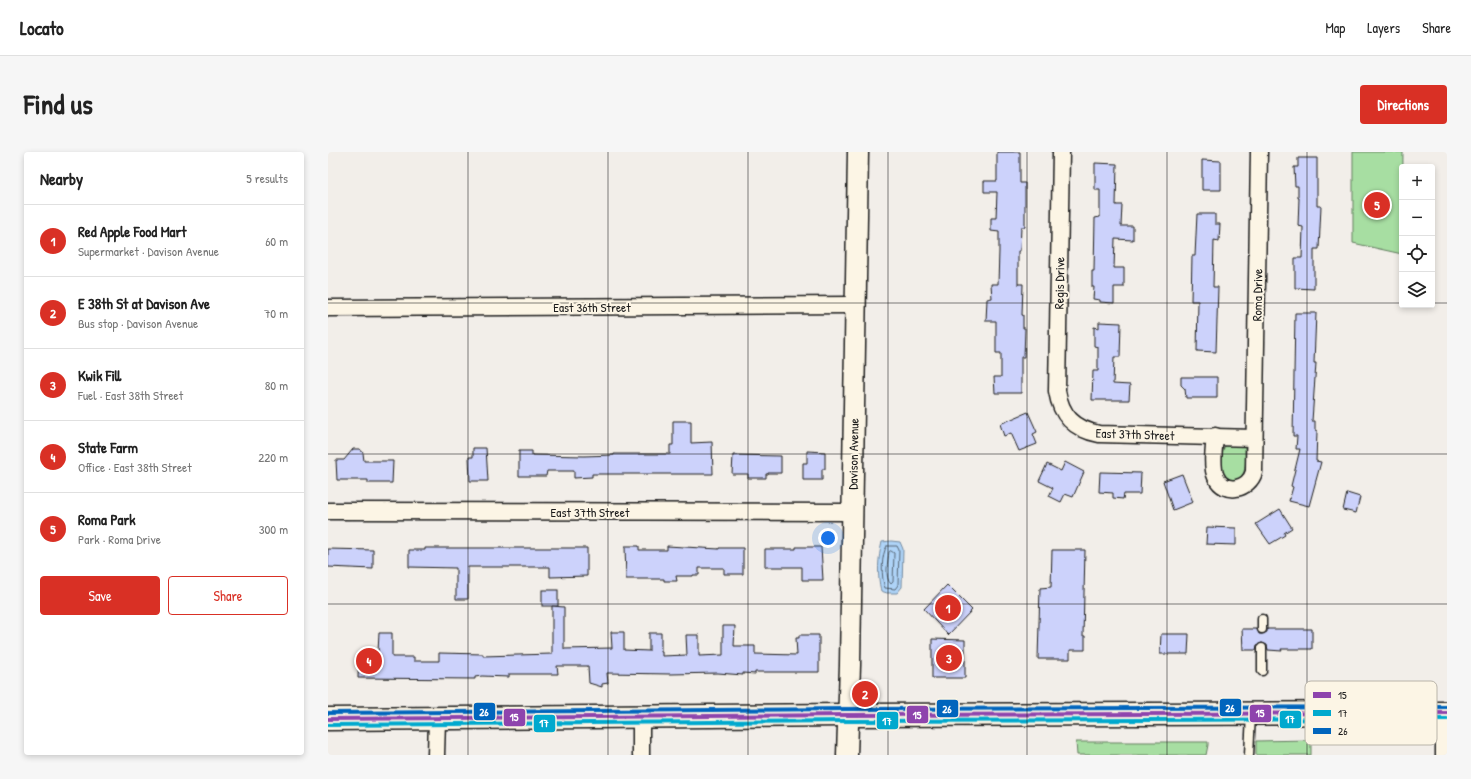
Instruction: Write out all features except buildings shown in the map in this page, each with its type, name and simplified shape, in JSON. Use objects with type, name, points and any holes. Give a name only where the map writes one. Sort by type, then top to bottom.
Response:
[{"type":"main road","points":[[328,719],[1305,714]]},
{"type":"street","name":"Davison Avenue","points":[[847,755],[847,715],[850,666],[858,152]]},
{"type":"street","name":"Regis Drive","points":[[1061,152],[1057,391],[1059,402],[1064,412]]},
{"type":"street","name":"Roma Drive","points":[[1254,438],[1260,152]]},
{"type":"street","name":"East 36th Street","points":[[328,308],[856,305]]},
{"type":"street","name":"East 37th Street","points":[[1064,412],[1079,428],[1086,432],[1099,434],[1254,438]]},
{"type":"street","points":[[1215,436],[1215,476],[1224,487],[1236,489],[1246,484],[1252,477],[1254,466],[1254,438]]},
{"type":"street","name":"East 37th Street","points":[[328,511],[852,512]]},
{"type":"street","points":[[1444,755],[1446,713]]},
{"type":"street","points":[[641,717],[641,755]]},
{"type":"street","points":[[436,755],[437,719]]},
{"type":"lane","points":[[1262,619],[1262,629]]},
{"type":"lane","points":[[1262,648],[1262,671]]},
{"type":"lane","points":[[1249,755],[1251,714]]},
{"type":"green space","points":[[1353,152],[1403,152],[1403,164],[1399,164],[1399,253],[1353,243]]},
{"type":"green space","points":[[1226,445],[1243,445],[1245,447],[1245,469],[1240,477],[1236,479],[1230,480],[1225,476],[1222,470],[1222,454]]},
{"type":"green space","points":[[1305,740],[1305,745],[1311,745],[1311,755],[1256,755],[1256,741]]},
{"type":"green space","points":[[1076,742],[1208,742],[1208,745],[1206,755],[1077,755]]},
{"type":"water","points":[[882,542],[900,542],[903,549],[902,587],[897,593],[887,593],[881,591],[879,579],[879,560]]},
{"type":"transit line","name":"26","points":[[328,713],[1305,707]]},
{"type":"transit line","name":"26","points":[[1437,707],[1447,707]]},
{"type":"transit line","name":"15","points":[[328,719],[1305,713]]},
{"type":"transit line","name":"15","points":[[1437,713],[1447,713]]},
{"type":"transit line","name":"17","points":[[328,725],[1305,719]]},
{"type":"transit line","name":"17","points":[[1437,719],[1447,719]]},
{"type":"place","name":"Roma Park","points":[[1377,205]]},
{"type":"place","name":"Red Apple Food Mart","points":[[948,608]]},
{"type":"place","name":"Kwik Fill","points":[[949,658]]},
{"type":"place","name":"State Farm","points":[[369,661]]},
{"type":"place","name":"E 38th St at Davison Ave","points":[[865,694]]}]
